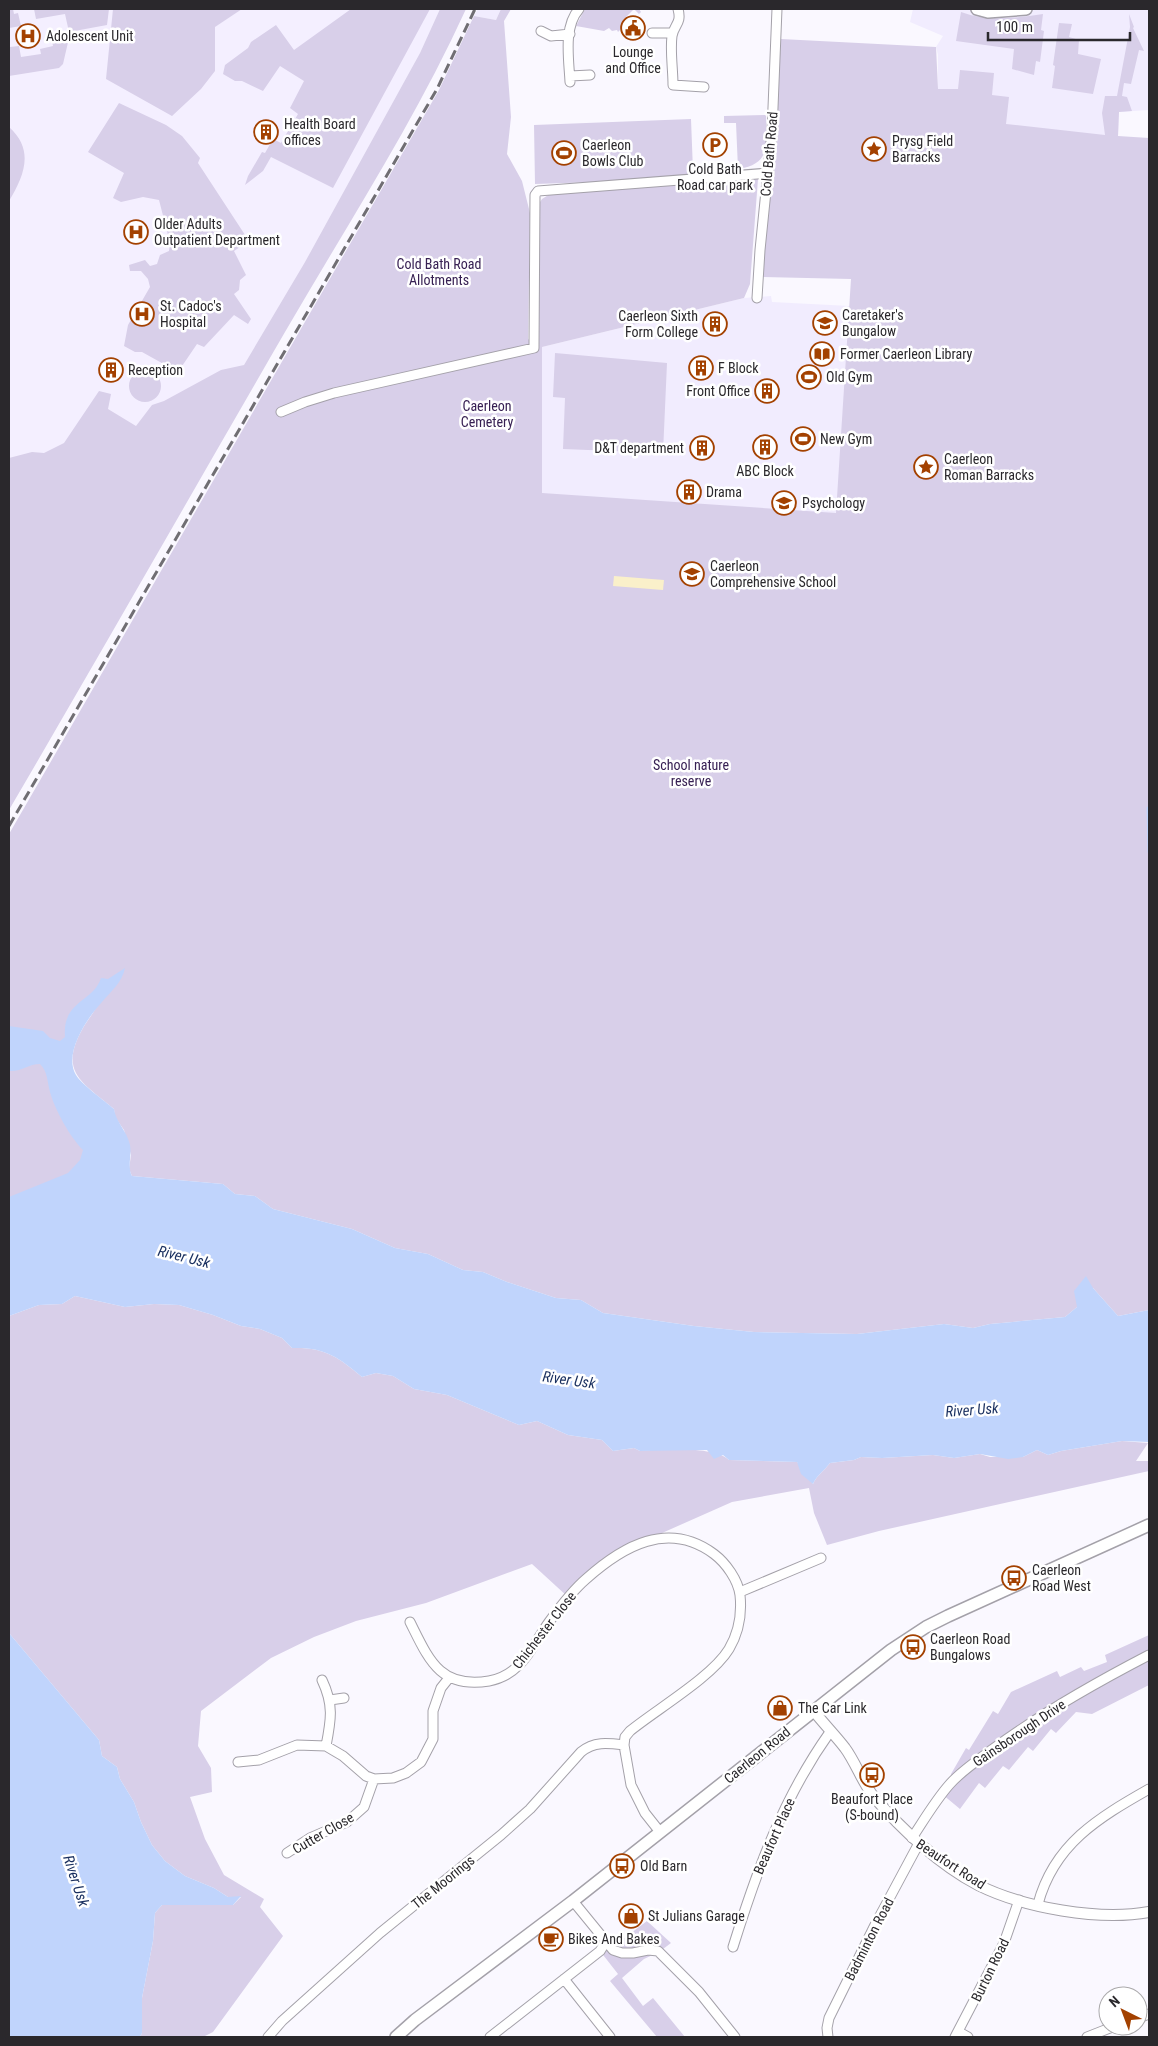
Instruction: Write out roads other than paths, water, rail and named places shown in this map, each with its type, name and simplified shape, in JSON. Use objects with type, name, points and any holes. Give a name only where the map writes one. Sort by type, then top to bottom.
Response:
[{"type":"main road","points":[[977,9],[988,12],[1026,9]]},
{"type":"main road","name":"Caerleon Road","points":[[396,2037],[415,2020],[573,1901],[891,1650],[926,1627],[1067,1560],[1149,1525]]},
{"type":"street","points":[[579,9],[571,25],[569,38],[570,79],[590,75]]},
{"type":"street","points":[[678,9],[680,15],[678,25],[672,33],[673,85],[704,86]]},
{"type":"street","name":"Cold Bath Road","points":[[758,298],[760,251],[769,173],[777,9]]},
{"type":"street","points":[[541,31],[551,36],[570,34]]},
{"type":"street","points":[[652,33],[672,33]]},
{"type":"street","points":[[281,412],[305,402],[334,394],[534,348],[536,194],[538,192],[769,173]]},
{"type":"street","name":"Chichester Close","points":[[449,1678],[478,1682],[504,1677],[514,1670],[524,1660],[548,1623],[568,1597],[584,1580],[610,1559],[644,1541],[670,1537],[696,1543],[721,1560],[733,1576],[740,1592]]},
{"type":"street","points":[[660,1832],[637,1799],[632,1785],[624,1745],[625,1738],[630,1731],[702,1677],[728,1651],[736,1636],[740,1619],[740,1592],[821,1558]]},
{"type":"street","points":[[238,1762],[259,1760],[297,1745],[326,1746],[343,1756],[366,1776],[374,1779],[393,1778],[406,1773],[422,1762],[433,1739],[433,1712],[438,1696],[441,1688],[449,1678],[429,1659],[410,1622]]},
{"type":"street","name":"Gainsborough Drive","points":[[915,1841],[935,1802],[950,1784],[976,1761],[1064,1702],[1149,1656]]},
{"type":"street","points":[[322,1680],[330,1700],[330,1722],[326,1746]]},
{"type":"street","points":[[330,1700],[344,1698]]},
{"type":"street","name":"Beaufort Road","points":[[813,1710],[845,1748],[873,1795],[915,1841],[978,1885],[1019,1900],[1084,1913],[1112,1915],[1149,1912]]},
{"type":"street","name":"Beaufort Place","points":[[733,1947],[755,1877],[792,1794],[809,1762],[830,1732]]},
{"type":"street","name":"The Moorings","points":[[268,2037],[282,2021],[380,1933],[523,1816],[587,1747],[606,1743],[624,1745]]},
{"type":"street","name":"Cutter Close","points":[[287,1854],[310,1838],[347,1822],[364,1807],[374,1779]]},
{"type":"street","points":[[1038,1904],[1052,1870],[1065,1848],[1099,1819],[1149,1789]]},
{"type":"street","name":"Badminton Road","points":[[828,2037],[827,2028],[830,2018],[915,1841]]},
{"type":"street","name":"Burton Road","points":[[957,2035],[1004,1943],[1019,1900]]},
{"type":"street","points":[[573,1901],[613,1950],[622,1953],[648,1950],[658,1951],[699,1992],[735,2037]]},
{"type":"street","points":[[490,2037],[600,1950],[605,1942]]},
{"type":"street","points":[[564,1979],[610,2037]]},
{"type":"street","points":[[957,2035],[968,2037]]},
{"type":"water","name":"River Usk","points":[[125,968],[119,982],[90,1017],[78,1037],[72,1057],[76,1075],[114,1109],[130,1145],[132,1176],[223,1184],[235,1194],[255,1196],[273,1209],[352,1229],[395,1248],[428,1254],[463,1270],[483,1272],[556,1298],[581,1300],[603,1313],[694,1326],[754,1332],[857,1334],[944,1324],[973,1328],[990,1324],[1065,1317],[1077,1307],[1074,1291],[1086,1276],[1093,1288],[1118,1316],[1149,1310],[1149,1442],[1122,1441],[1061,1451],[1048,1455],[1037,1450],[1023,1457],[1008,1459],[980,1454],[954,1458],[933,1455],[882,1458],[861,1457],[854,1460],[830,1463],[813,1484],[801,1474],[797,1462],[729,1460],[723,1455],[714,1459],[707,1450],[640,1451],[634,1448],[613,1451],[602,1440],[568,1435],[537,1421],[519,1425],[447,1395],[414,1389],[393,1376],[376,1373],[362,1377],[346,1364],[322,1351],[292,1348],[282,1338],[260,1329],[241,1326],[179,1305],[154,1304],[125,1307],[75,1296],[62,1304],[39,1305],[9,1316],[9,1197],[68,1173],[80,1160],[83,1150],[68,1131],[59,1115],[52,1099],[43,1067],[40,1064],[9,1071],[9,1026],[43,1031],[50,1038],[60,1041],[65,1037],[65,1025],[73,1009],[92,993],[101,978],[108,979]]},
{"type":"water","name":"River Usk","points":[[9,1633],[99,1740],[102,1756],[117,1767],[120,1779],[134,1802],[152,1845],[165,1861],[185,1876],[214,1888],[228,1897],[241,1896],[233,1905],[162,1905],[155,1913],[153,1941],[142,1998],[142,2033],[140,2037],[9,2037]]},
{"type":"waterway","points":[[1148,808],[1149,852]]},
{"type":"railway","points":[[9,826],[437,89],[475,9]]},
{"type":"place","name":"Lounge and Office","points":[[633,28]]},
{"type":"place","name":"Adolescent Unit","points":[[28,36]]},
{"type":"place","name":"Health Board offices","points":[[266,132]]},
{"type":"place","name":"Cold Bath Road car park","points":[[715,145]]},
{"type":"place","name":"Prysg Field Barracks","points":[[874,149]]},
{"type":"place","name":"Caerleon Bowls Club","points":[[564,153]]},
{"type":"place","name":"Older Adults Outpatient Department","points":[[136,232]]},
{"type":"place","name":"St. Cadoc's Hospital","points":[[142,314]]},
{"type":"place","name":"Caretaker's Bungalow","points":[[825,323]]},
{"type":"place","name":"Caerleon Sixth Form College","points":[[715,324]]},
{"type":"place","name":"Former Caerleon Library","points":[[822,354]]},
{"type":"place","name":"F Block","points":[[701,368]]},
{"type":"place","name":"Reception","points":[[111,370]]},
{"type":"place","name":"Old Gym","points":[[809,377]]},
{"type":"place","name":"Front Office","points":[[767,391]]},
{"type":"place","name":"New Gym","points":[[803,439]]},
{"type":"place","name":"ABC Block","points":[[765,447]]},
{"type":"place","name":"D&T department","points":[[702,448]]},
{"type":"place","name":"Caerleon Roman Barracks","points":[[926,467]]},
{"type":"place","name":"Drama","points":[[689,492]]},
{"type":"place","name":"Psychology","points":[[784,503]]},
{"type":"place","name":"Caerleon Comprehensive School","points":[[692,574]]},
{"type":"place","name":"Caerleon Road West","points":[[1014,1578]]},
{"type":"place","name":"Caerleon Road Bungalows","points":[[913,1647]]},
{"type":"place","name":"The Car Link","points":[[780,1708]]},
{"type":"place","name":"Beaufort Place (S-bound)","points":[[872,1775]]},
{"type":"place","name":"Old Barn","points":[[622,1866]]},
{"type":"place","name":"St Julians Garage","points":[[631,1916]]},
{"type":"place","name":"Bikes And Bakes","points":[[551,1939]]},
{"type":"park label","name":"Cold Bath Road Allotments","points":[[439,272]]},
{"type":"park label","name":"Caerleon Cemetery","points":[[487,414]]},
{"type":"park label","name":"School nature reserve","points":[[691,774]]}]
